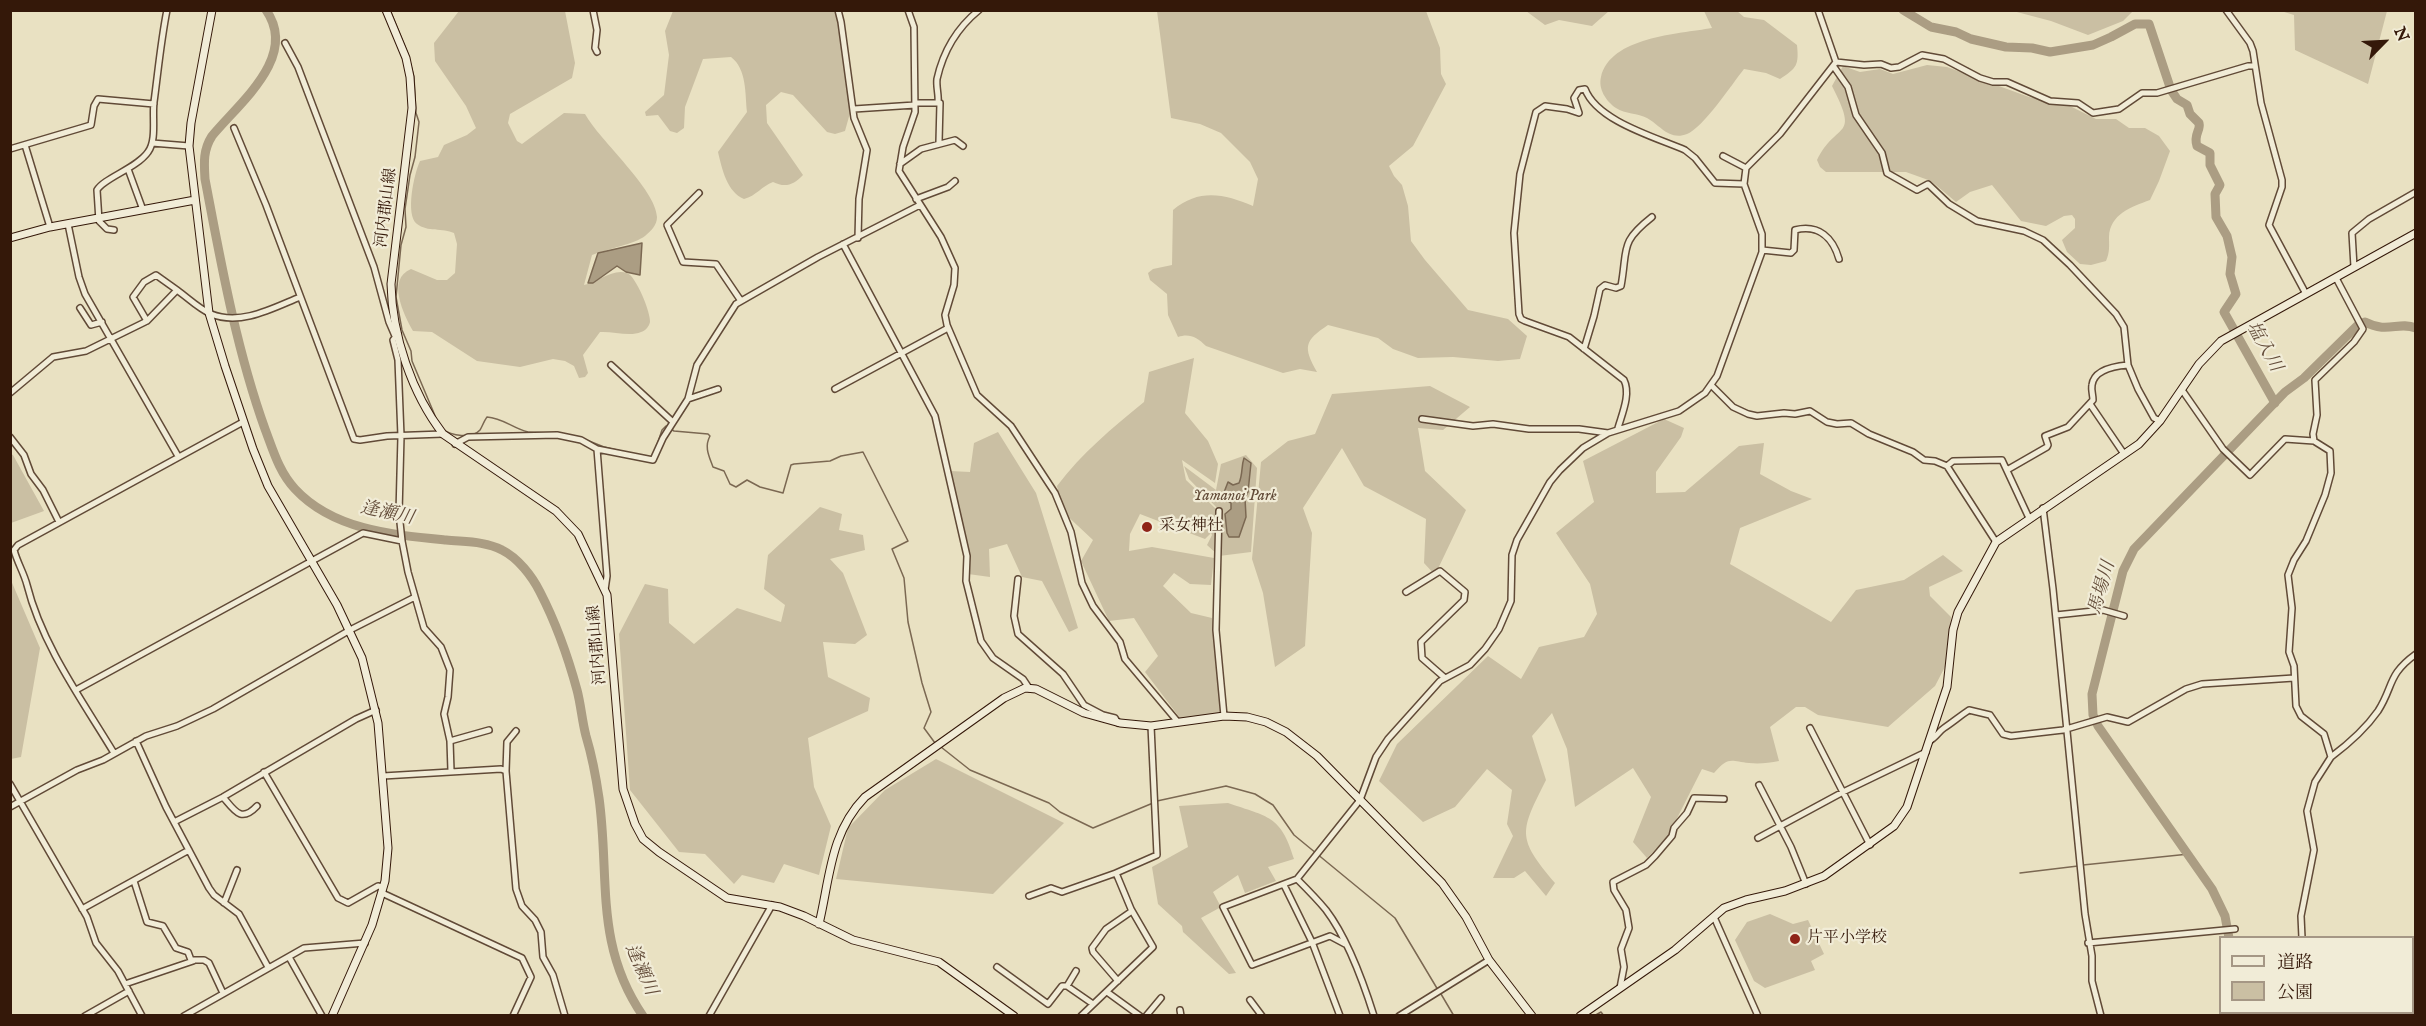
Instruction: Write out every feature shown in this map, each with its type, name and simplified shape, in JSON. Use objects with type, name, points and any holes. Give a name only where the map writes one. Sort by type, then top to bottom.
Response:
[{"type":"street","points":[[114,230],[107,229],[98,218],[98,187],[146,155],[152,143],[154,105],[167,10]]},
{"type":"street","points":[[212,10],[190,123],[189,146],[209,313],[243,422],[268,486],[350,630],[362,658],[376,710],[388,848],[383,890],[365,943],[332,1016]]},
{"type":"street","name":"河内郡山線","points":[[386,10],[406,58],[412,97],[411,127],[391,284],[391,300],[397,335],[429,417],[443,434],[556,510],[578,534],[605,590],[610,625],[623,789],[635,824],[643,839],[715,892],[733,900],[772,905],[794,912],[852,940],[939,962],[1014,1016]]},
{"type":"street","points":[[593,10],[597,30],[595,48],[597,52]]},
{"type":"street","points":[[838,10],[856,123],[867,154],[862,171],[858,238]]},
{"type":"street","points":[[908,10],[914,27],[915,104],[914,117],[900,164],[900,176],[946,245],[956,268],[954,285],[945,315],[948,328],[977,395],[982,402],[1011,426],[1055,493],[1071,532],[1082,584],[1093,606],[1120,642],[1126,661],[1178,722]]},
{"type":"street","points":[[854,109],[938,103],[937,79],[946,51],[960,28],[979,10]]},
{"type":"street","points":[[1818,10],[1835,65],[1848,87],[1856,116],[1882,153],[1887,173],[1917,190],[1928,184],[1949,204],[1977,221],[2024,231],[2048,243],[2116,314],[2126,335],[2128,365],[2155,419],[2160,421]]},
{"type":"street","points":[[2226,10],[2250,42],[2261,103],[2282,180],[2282,187],[2270,225],[2306,294]]},
{"type":"street","points":[[285,43],[298,67],[374,267],[389,322],[397,335],[393,340],[398,360],[401,436],[399,520],[402,541],[424,628],[441,647],[450,670],[444,714],[450,741],[451,771]]},
{"type":"street","points":[[1835,65],[1881,64],[1891,68],[1899,67],[1922,55],[1944,58],[1980,78],[1993,82],[2007,82],[2050,101],[2078,103],[2093,113],[2119,109],[2142,93],[2157,93],[2248,66],[2255,66]]},
{"type":"street","points":[[1345,944],[1330,936],[1252,965],[1223,907],[1297,879],[1360,800],[1381,747],[1445,678],[1473,663],[1499,629],[1511,601],[1513,549],[1521,531],[1550,482],[1574,456],[1618,428],[1679,411],[1698,400],[1711,385],[1717,376],[1762,250],[1762,234],[1744,184],[1746,168],[1780,134],[1835,65]]},
{"type":"street","points":[[1618,428],[1623,416],[1627,390],[1625,382],[1569,338],[1521,319],[1519,314],[1513,249],[1514,233],[1520,174],[1538,110],[1545,106],[1579,113],[1574,98],[1579,90],[1585,88],[1592,102],[1620,122],[1689,153],[1714,183],[1744,184]]},
{"type":"street","points":[[10,149],[91,125],[94,106],[98,99],[154,105]]},
{"type":"street","points":[[939,142],[940,103]]},
{"type":"street","points":[[234,128],[266,205],[354,439],[443,434]]},
{"type":"street","points":[[900,164],[921,149],[939,142],[955,140],[963,146]]},
{"type":"street","points":[[152,143],[189,146]]},
{"type":"street","points":[[25,145],[50,227]]},
{"type":"street","points":[[1723,156],[1746,168]]},
{"type":"street","points":[[128,169],[143,210]]},
{"type":"street","points":[[916,199],[948,187],[955,181]]},
{"type":"street","points":[[2354,267],[2352,233],[2369,219],[2415,192]]},
{"type":"street","points":[[699,194],[667,225],[683,262],[716,264],[741,301]]},
{"type":"street","points":[[10,238],[50,227],[195,200]]},
{"type":"street","points":[[455,444],[468,437],[557,435],[581,440],[597,448],[653,460],[688,399],[697,365],[732,309],[741,301],[843,244],[921,205]]},
{"type":"street","points":[[1584,349],[1600,289],[1605,285],[1616,288],[1621,286],[1627,243],[1635,231],[1652,217]]},
{"type":"street","points":[[68,224],[81,285],[178,456]]},
{"type":"street","points":[[1762,250],[1793,252],[1794,232],[1799,229],[1816,231],[1833,242],[1839,260]]},
{"type":"street","points":[[1580,1016],[1698,932],[1713,917],[1733,904],[1806,884],[1824,876],[1870,845],[1901,819],[1926,752],[1950,676],[1953,630],[1958,612],[1996,542],[2139,444],[2160,421],[2205,356],[2221,341],[2415,233]]},
{"type":"street","points":[[843,244],[938,424],[948,483],[967,556],[966,581],[981,641],[993,658],[1023,679],[1029,688]]},
{"type":"street","points":[[147,321],[133,297],[144,282],[156,275],[209,313],[219,316],[252,316],[300,297]]},
{"type":"street","points":[[2314,441],[2317,415],[2315,380],[2354,342],[2363,328],[2336,278]]},
{"type":"street","points":[[10,393],[53,357],[86,351],[147,321],[177,290]]},
{"type":"street","points":[[80,308],[91,325],[102,322]]},
{"type":"street","points":[[835,389],[948,328]]},
{"type":"street","points":[[611,365],[673,422]]},
{"type":"street","points":[[2007,470],[2047,447],[2045,436],[2068,427],[2090,404],[2093,400],[2091,387],[2095,378],[2108,369],[2128,365]]},
{"type":"street","points":[[1711,385],[1733,407],[1748,414],[1757,416],[1810,411],[1828,422],[1851,423],[1869,434],[1913,452],[1924,460],[1935,461],[1947,466],[1996,542]]},
{"type":"street","points":[[688,399],[718,389]]},
{"type":"street","points":[[2182,390],[2223,449],[2247,473],[2252,475],[2285,439],[2314,441],[2331,451],[2331,473],[2325,495],[2306,541],[2288,575],[2292,598],[2289,652],[2294,666],[2298,711],[2324,734],[2331,757]]},
{"type":"street","points":[[2090,404],[2124,454]]},
{"type":"street","points":[[1422,419],[1473,426],[1493,424],[1529,429],[1579,429],[1608,433]]},
{"type":"street","points":[[114,753],[76,690],[34,610],[14,550],[18,545],[59,522],[243,422]]},
{"type":"street","points":[[10,437],[24,455],[31,474],[43,490],[59,522]]},
{"type":"street","points":[[597,448],[607,576],[605,590]]},
{"type":"street","points":[[1947,466],[1953,461],[1999,459],[2003,461],[2029,518]]},
{"type":"street","points":[[2043,508],[2056,615],[2088,944],[2092,960],[2092,981],[2101,1016]]},
{"type":"street","points":[[1219,511],[1216,630],[1224,716]]},
{"type":"street","points":[[76,690],[365,532],[402,541]]},
{"type":"street","points":[[1406,592],[1440,571],[1465,592],[1464,600],[1420,642],[1422,658],[1445,678]]},
{"type":"street","points":[[1018,579],[1014,616],[1018,634],[1063,674],[1084,705],[1103,715],[1115,718],[1118,723]]},
{"type":"street","points":[[10,807],[77,770],[104,760],[136,741],[205,713],[350,630],[415,597]]},
{"type":"street","points":[[2056,615],[2103,610],[2124,616]]},
{"type":"street","points":[[2302,936],[2301,916],[2314,850],[2307,811],[2315,782],[2331,757],[2372,718],[2381,705],[2395,673],[2415,654]]},
{"type":"street","points":[[1929,741],[1969,710],[1990,714],[2003,734],[2008,736],[2067,728],[2107,717],[2131,720],[2186,689],[2202,684],[2294,678]]},
{"type":"street","points":[[819,924],[828,887],[830,865],[843,825],[851,812],[865,797],[1004,698],[1029,688],[1036,688],[1084,713],[1118,723],[1151,726],[1224,716],[1247,717],[1266,722],[1286,732],[1317,756],[1442,883],[1466,917],[1489,960],[1532,1016]]},
{"type":"street","points":[[174,822],[224,797],[356,719],[376,710]]},
{"type":"street","points":[[1029,896],[1052,888],[1062,892],[1116,873],[1157,855],[1151,726]]},
{"type":"street","points":[[1810,728],[1870,845]]},
{"type":"street","points":[[450,741],[489,730]]},
{"type":"street","points":[[516,731],[507,742],[506,771],[516,889],[522,906],[535,920],[541,932],[543,957],[553,975],[565,1016]]},
{"type":"street","points":[[136,741],[174,822],[209,888],[239,915],[268,967]]},
{"type":"street","points":[[1758,838],[1926,752]]},
{"type":"street","points":[[383,776],[451,771],[501,769],[506,771]]},
{"type":"street","points":[[264,772],[338,898],[348,903],[378,886],[522,958],[531,977],[513,1016]]},
{"type":"street","points":[[10,784],[22,801],[82,909],[96,944],[118,970],[142,1016]]},
{"type":"street","points":[[1759,785],[1806,884]]},
{"type":"street","points":[[224,797],[236,812],[242,815],[247,815],[258,807]]},
{"type":"street","points":[[1620,988],[1624,967],[1622,949],[1629,928],[1626,910],[1614,890],[1613,882],[1646,865],[1656,856],[1672,836],[1674,828],[1687,813],[1694,798],[1724,799]]},
{"type":"street","points":[[82,909],[189,850]]},
{"type":"street","points":[[224,903],[237,870]]},
{"type":"street","points":[[1081,1016],[1154,948],[1132,911],[1116,873]]},
{"type":"street","points":[[1297,879],[1326,910],[1345,944],[1374,1016]]},
{"type":"street","points":[[134,881],[147,922],[163,926],[176,948],[188,952],[193,961]]},
{"type":"street","points":[[1284,885],[1312,942],[1340,1016]]},
{"type":"street","points":[[709,1016],[772,905]]},
{"type":"street","points":[[1119,981],[1092,948],[1105,930],[1132,911]]},
{"type":"street","points":[[1713,917],[1758,1016]]},
{"type":"street","points":[[2088,944],[2235,929]]},
{"type":"street","points":[[184,1016],[268,967],[306,948],[365,943]]},
{"type":"street","points":[[289,957],[322,1016]]},
{"type":"street","points":[[125,984],[193,961],[204,960],[209,963],[223,993]]},
{"type":"street","points":[[1399,1016],[1489,960]]},
{"type":"street","points":[[997,967],[1048,1004],[1062,986],[1067,986],[1093,1004]]},
{"type":"street","points":[[1067,986],[1076,971]]},
{"type":"street","points":[[85,1016],[129,991]]},
{"type":"street","points":[[1107,992],[1140,1016]]},
{"type":"street","points":[[1146,1016],[1161,998]]},
{"type":"street","points":[[1250,999],[1263,1016]]},
{"type":"green space","points":[[2133,10],[2123,21],[2088,35],[2051,21],[2013,11]]},
{"type":"green space","points":[[459,11],[565,11],[575,63],[572,78],[510,114],[508,123],[517,141],[522,144],[564,113],[585,114],[602,138],[638,179],[654,206],[657,220],[645,236],[635,242],[592,255],[584,285],[616,272],[627,273],[635,281],[642,295],[650,317],[648,327],[637,333],[600,332],[583,355],[588,373],[585,377],[579,378],[574,366],[565,361],[553,359],[520,367],[477,361],[432,332],[413,331],[405,316],[398,289],[404,274],[411,269],[437,280],[447,280],[455,273],[457,244],[454,233],[425,228],[417,224],[413,219],[411,204],[413,184],[420,161],[438,157],[444,145],[467,135],[476,128],[466,106],[435,61],[434,43]]},
{"type":"green space","points":[[673,11],[834,11],[837,18],[850,113],[845,131],[835,134],[827,132],[793,95],[781,92],[766,105],[767,123],[803,175],[793,183],[781,185],[773,182],[744,199],[729,186],[718,152],[747,112],[743,75],[731,57],[703,59],[685,107],[684,128],[677,133],[670,131],[658,115],[646,116],[645,112],[664,95],[669,55],[665,31]]},
{"type":"green space","points":[[1157,11],[1426,11],[1440,48],[1441,74],[1446,84],[1413,146],[1389,166],[1402,185],[1408,206],[1411,241],[1468,310],[1508,319],[1527,336],[1520,359],[1498,361],[1453,357],[1418,358],[1393,349],[1378,338],[1328,325],[1310,340],[1308,345],[1309,356],[1317,372],[1300,369],[1283,373],[1206,346],[1193,337],[1186,335],[1178,337],[1168,315],[1167,294],[1150,280],[1148,273],[1153,269],[1172,265],[1173,210],[1193,198],[1212,195],[1232,198],[1253,206],[1258,179],[1250,162],[1221,133],[1200,124],[1171,118]]},
{"type":"green space","points":[[1526,11],[1609,11],[1592,26],[1559,20],[1545,25]]},
{"type":"green space","points":[[1704,11],[1737,11],[1744,17],[1764,20],[1797,45],[1796,65],[1780,79],[1766,73],[1744,69],[1701,123],[1694,130],[1681,136],[1670,134],[1647,118],[1620,110],[1609,102],[1600,81],[1607,64],[1617,53],[1647,40],[1712,28]]},
{"type":"green space","points":[[2281,11],[2387,11],[2368,84],[2295,50],[2294,15]]},
{"type":"green space","points":[[1927,65],[1947,67],[2029,97],[2070,106],[2096,119],[2116,119],[2129,128],[2145,128],[2159,136],[2170,151],[2159,181],[2150,200],[2129,209],[2113,222],[2106,261],[2091,265],[2080,264],[2067,252],[2062,240],[2075,228],[2075,219],[2072,215],[2064,216],[2046,226],[2021,221],[1992,185],[1970,192],[1956,202],[1931,181],[1906,172],[1826,172],[1820,167],[1817,160],[1845,123],[1840,103],[1832,86],[1843,66],[1860,72],[1880,69],[1893,74]]},
{"type":"green space","name":"Yamanoi Park","points":[[1194,358],[1185,413],[1208,441],[1218,464],[1215,483],[1182,460],[1186,480],[1216,509],[1216,518],[1210,514],[1216,520],[1217,508],[1189,479],[1184,466],[1216,490],[1221,464],[1246,455],[1257,468],[1251,552],[1219,556],[1207,545],[1211,533],[1205,539],[1140,514],[1130,534],[1129,551],[1152,547],[1214,558],[1211,585],[1190,584],[1174,573],[1163,586],[1191,613],[1212,618],[1222,713],[1183,722],[1145,672],[1158,656],[1134,618],[1109,621],[1081,561],[1093,540],[1062,511],[1057,486],[1087,452],[1144,402],[1149,372]]},
{"type":"green space","points":[[1430,386],[1470,407],[1443,430],[1418,428],[1425,471],[1466,510],[1435,575],[1424,563],[1426,519],[1364,486],[1342,448],[1303,508],[1312,533],[1305,646],[1275,667],[1263,593],[1252,559],[1261,462],[1288,441],[1315,434],[1332,394]]},
{"type":"green space","points":[[1664,419],[1684,428],[1681,437],[1656,472],[1656,493],[1685,492],[1739,446],[1764,443],[1760,474],[1791,491],[1812,499],[1740,528],[1730,564],[1831,622],[1856,590],[1904,580],[1943,555],[1963,571],[1929,587],[1930,596],[1951,617],[1948,661],[1935,686],[1888,727],[1818,715],[1805,707],[1796,707],[1770,727],[1779,761],[1756,763],[1730,761],[1714,773],[1702,769],[1668,836],[1647,858],[1633,842],[1651,797],[1633,768],[1575,807],[1567,749],[1552,713],[1532,736],[1546,780],[1531,812],[1526,834],[1533,855],[1555,883],[1546,896],[1525,871],[1514,878],[1493,878],[1513,836],[1507,824],[1512,790],[1487,769],[1455,807],[1423,822],[1379,781],[1397,744],[1488,656],[1521,679],[1539,647],[1584,637],[1597,614],[1590,584],[1556,533],[1594,502],[1583,461]]},
{"type":"green space","points":[[998,432],[1036,493],[1078,628],[1069,632],[1042,581],[1022,577],[1007,544],[989,549],[990,577],[968,574],[950,471],[970,472],[974,443]]},
{"type":"green space","points":[[11,454],[44,511],[11,523]]},
{"type":"green space","points":[[820,507],[842,514],[839,530],[863,535],[865,550],[830,559],[843,573],[867,635],[855,644],[823,642],[828,677],[870,698],[868,711],[808,738],[814,787],[831,826],[819,875],[784,864],[774,883],[742,875],[734,884],[705,854],[679,852],[630,790],[619,634],[645,584],[668,589],[669,623],[694,644],[737,608],[781,622],[785,605],[764,589],[768,555]]},
{"type":"green space","points":[[10,578],[40,648],[21,757],[11,759]]},
{"type":"green space","points":[[936,759],[1064,823],[993,894],[836,879],[848,828],[885,790]]},
{"type":"green space","points":[[1228,803],[1271,820],[1284,834],[1294,859],[1268,867],[1276,881],[1245,893],[1238,875],[1213,892],[1221,907],[1201,918],[1236,973],[1229,974],[1183,932],[1182,926],[1158,904],[1152,867],[1188,847],[1179,806]]},
{"type":"green space","points":[[1770,914],[1793,924],[1808,920],[1824,954],[1811,961],[1815,970],[1765,988],[1754,981],[1735,940],[1747,922]]},
{"type":"shaded area","points":[[642,243],[640,275],[626,272],[617,266],[593,283],[588,283],[598,253]]},
{"type":"shaded area","points":[[1244,458],[1251,463],[1248,492],[1245,498],[1246,517],[1239,537],[1229,537],[1225,514],[1231,509],[1231,503],[1224,499],[1223,495],[1228,482],[1233,485],[1239,483]]},
{"type":"waterway","name":"逢瀬川","points":[[266,10],[274,28],[275,45],[271,62],[250,94],[212,136],[206,152],[204,168],[237,336],[271,445],[289,482],[310,503],[327,514],[365,528],[385,532],[489,545],[508,553],[533,580],[556,628],[577,690],[599,798],[610,937],[627,989],[643,1016]]},
{"type":"waterway","points":[[390,10],[408,54]]},
{"type":"waterway","name":"塩入川","points":[[1903,10],[1931,27],[1956,32],[1971,39],[2006,47],[2032,48],[2050,52],[2093,45],[2135,24],[2149,24],[2171,90],[2177,99],[2187,105],[2190,114],[2199,123],[2197,146],[2210,153],[2210,165],[2220,185],[2215,194],[2216,217],[2227,236],[2232,257],[2230,274],[2236,294],[2224,312],[2275,403]]},
{"type":"waterway","points":[[410,62],[419,122],[405,209],[406,227],[401,245],[396,297],[402,330],[411,351],[412,361],[436,418]]},
{"type":"waterway","name":"馬場川","points":[[2229,936],[2225,916],[2212,889],[2098,726],[2093,715],[2092,694],[2123,571],[2134,549],[2285,392],[2304,378],[2359,324],[2365,322],[2380,327],[2410,326],[2416,328]]},
{"type":"waterway","points":[[443,429],[456,435],[472,435],[480,430],[487,417],[498,419],[528,432],[547,433]]},
{"type":"waterway","points":[[656,448],[662,430],[666,426],[674,431],[708,434],[710,436],[707,444],[708,452],[713,467],[724,471],[730,484],[736,487],[747,480],[760,487],[783,493],[791,465],[830,461],[841,456],[863,452],[908,541],[892,549],[904,578],[908,622],[931,712],[924,728],[935,743]]},
{"type":"waterway","points":[[584,439],[604,447],[634,454]]},
{"type":"waterway","points":[[941,747],[970,770],[1049,803],[1060,812],[1093,828],[1153,803]]},
{"type":"waterway","points":[[1157,801],[1226,786],[1255,794],[1273,805],[1294,835],[1395,918],[1438,990]]},
{"type":"waterway","points":[[2083,865],[2189,854]]},
{"type":"waterway","points":[[2020,873],[2078,866]]},
{"type":"waterway","points":[[1441,994],[1454,1016]]},
{"type":"waterway","points":[[1594,1016],[1601,1012],[1604,1016]]},
{"type":"place","name":"采女神社","points":[[1147,527]]},
{"type":"place","name":"片平小学校","points":[[1795,939]]}]
